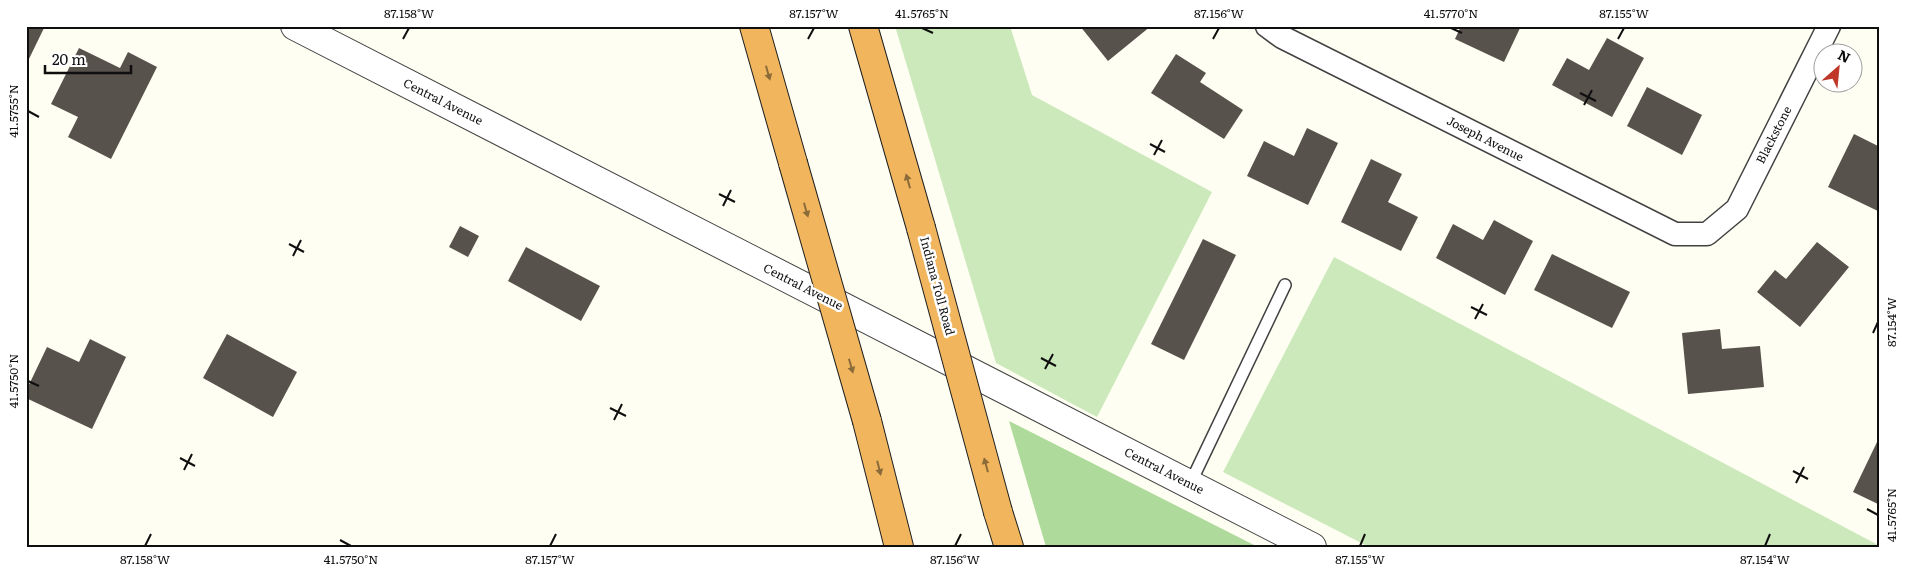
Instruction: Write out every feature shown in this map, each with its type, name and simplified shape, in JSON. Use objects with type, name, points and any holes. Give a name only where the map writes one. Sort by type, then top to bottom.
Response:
[{"type":"highway","points":[[754,26],[867,421],[899,547]]},
{"type":"highway","name":"Indiana Toll Road","points":[[863,26],[1009,547]]},
{"type":"street","name":"Central Avenue","points":[[295,26],[1312,547]]},
{"type":"street","name":"Joseph Avenue","points":[[1267,26],[1282,37],[1675,234],[1707,234]]},
{"type":"street","name":"Blackstone","points":[[1707,234],[1737,209],[1829,26]]},
{"type":"lane","points":[[1190,484],[1285,285]]},
{"type":"green space","points":[[895,26],[1010,26],[1032,95],[1212,192],[1097,417],[996,363]]},
{"type":"green space","points":[[1334,257],[1880,547],[1369,547],[1223,472]]},
{"type":"green space","points":[[1009,421],[1258,547],[1046,547]]},
{"type":"building","points":[[26,26],[45,26],[26,65]]},
{"type":"building","points":[[1080,26],[1151,26],[1108,61]]},
{"type":"building","points":[[1461,26],[1521,26],[1504,62],[1455,39]]},
{"type":"building","points":[[1607,38],[1644,58],[1612,117],[1552,85],[1567,58],[1589,70]]},
{"type":"building","points":[[79,48],[120,68],[128,52],[157,67],[111,159],[68,137],[78,117],[51,104]]},
{"type":"building","points":[[1176,54],[1206,73],[1200,82],[1243,110],[1224,139],[1151,93]]},
{"type":"building","points":[[1647,87],[1702,115],[1682,155],[1627,126]]},
{"type":"building","points":[[1307,128],[1338,143],[1308,205],[1247,176],[1264,141],[1294,156]]},
{"type":"building","points":[[1854,134],[1880,147],[1880,212],[1828,187]]},
{"type":"building","points":[[1371,159],[1402,174],[1388,202],[1418,217],[1401,251],[1341,222]]},
{"type":"building","points":[[1494,220],[1533,241],[1505,295],[1436,258],[1453,224],[1483,240]]},
{"type":"building","points":[[460,226],[479,236],[468,257],[449,247]]},
{"type":"building","points":[[1203,239],[1236,255],[1184,360],[1151,344]]},
{"type":"building","points":[[1817,242],[1849,267],[1800,327],[1757,292],[1775,270],[1786,279]]},
{"type":"building","points":[[526,247],[600,286],[581,321],[508,281]]},
{"type":"building","points":[[1552,254],[1630,292],[1612,328],[1534,290]]},
{"type":"building","points":[[1720,329],[1722,349],[1760,346],[1764,387],[1688,394],[1682,333]]},
{"type":"building","points":[[227,334],[297,372],[273,417],[203,378]]},
{"type":"building","points":[[90,339],[126,357],[92,429],[26,398],[26,391],[47,347],[79,362]]},
{"type":"building","points":[[1878,440],[1880,441],[1880,505],[1853,492]]}]
